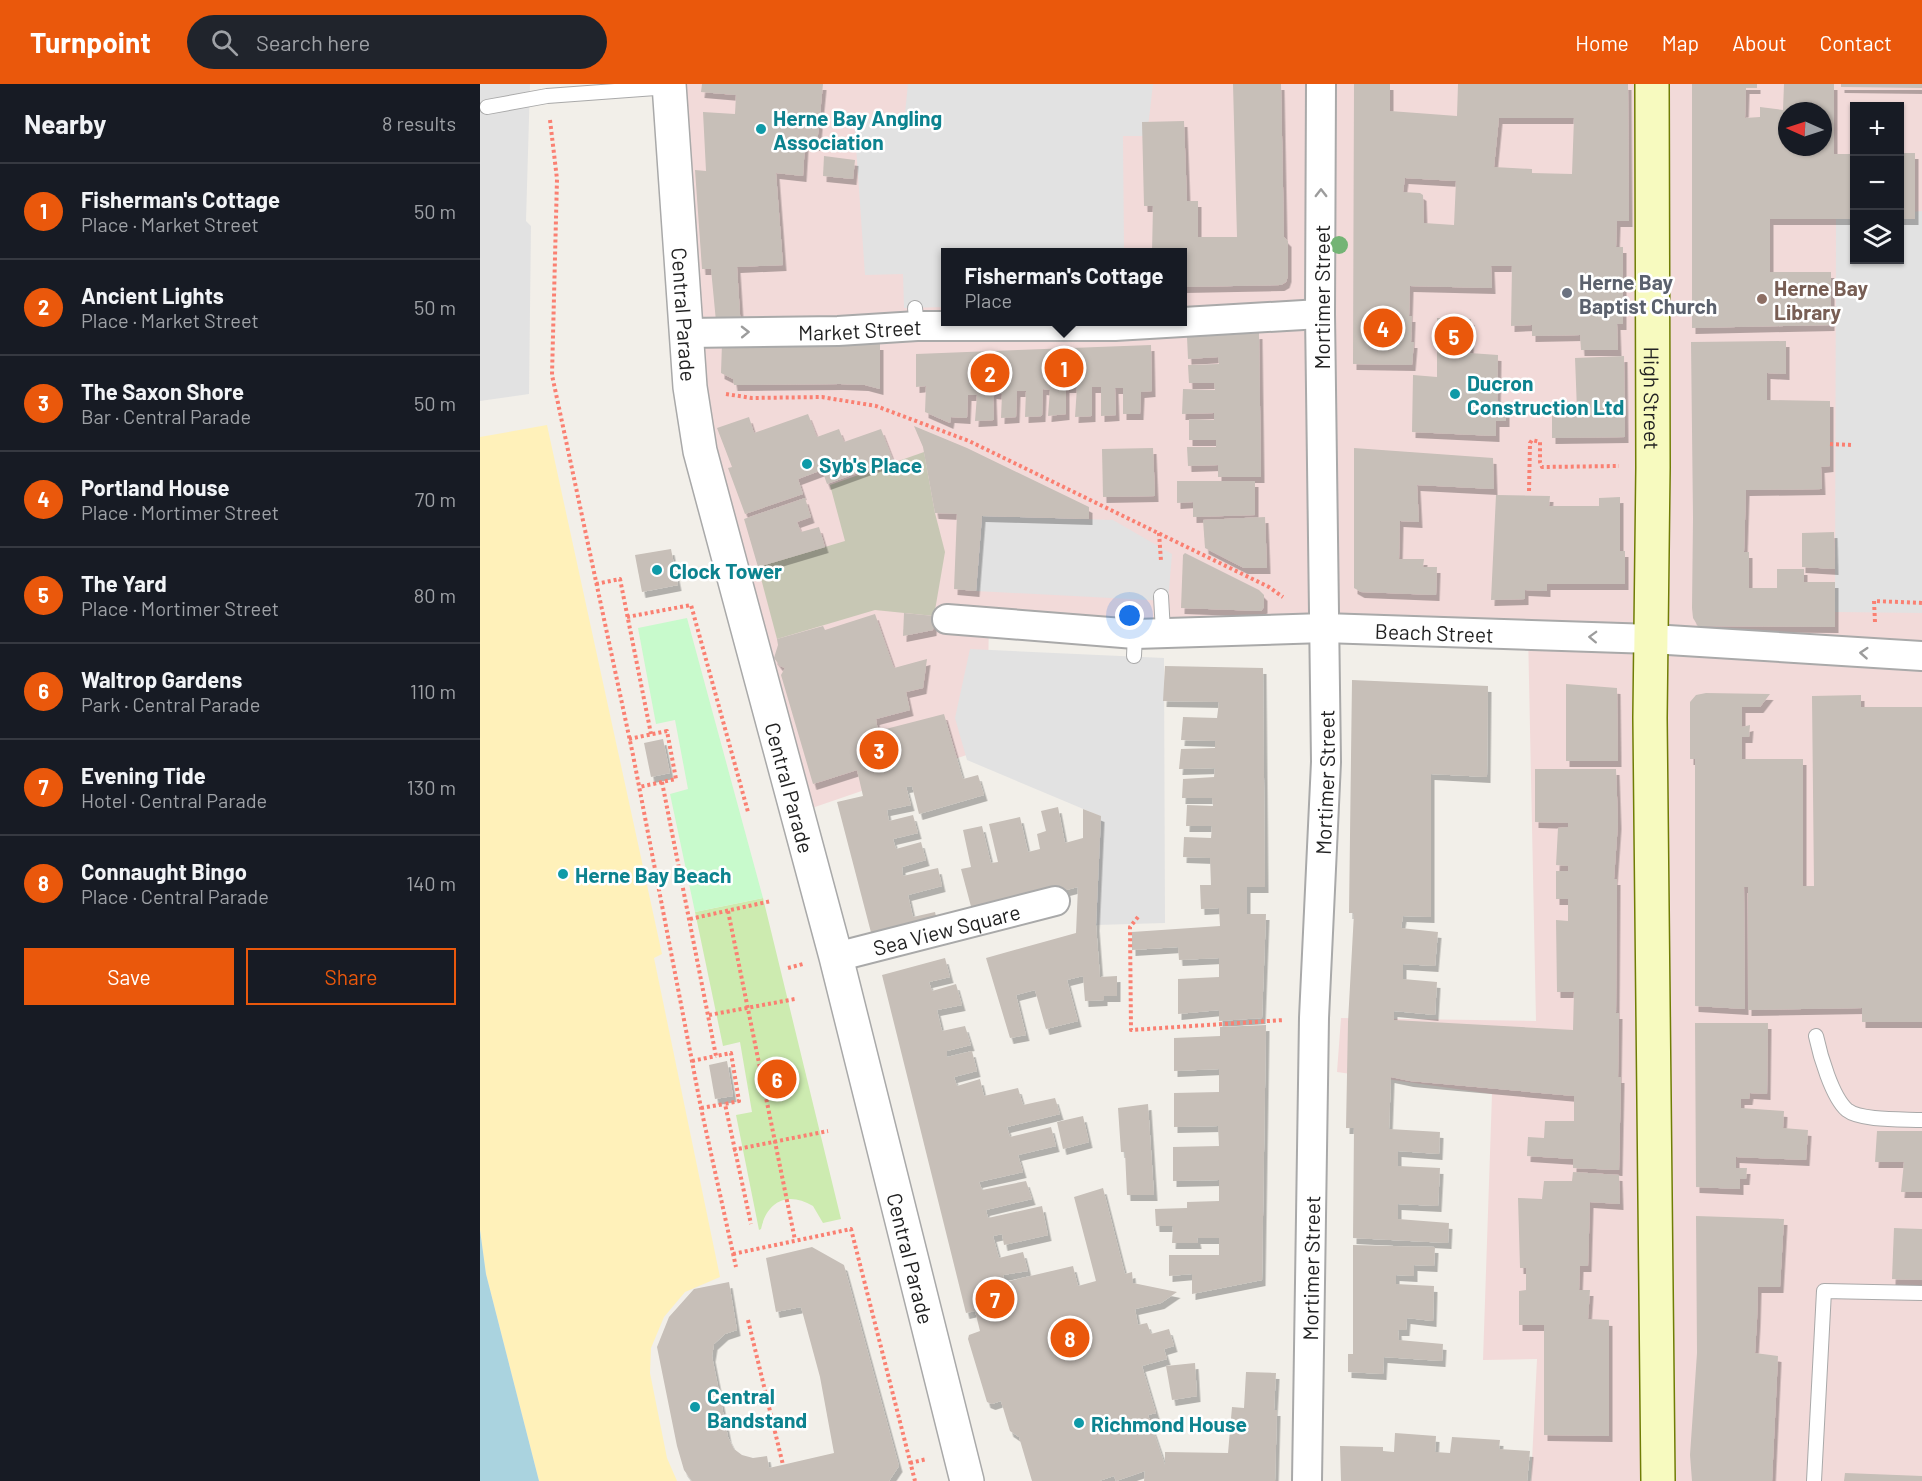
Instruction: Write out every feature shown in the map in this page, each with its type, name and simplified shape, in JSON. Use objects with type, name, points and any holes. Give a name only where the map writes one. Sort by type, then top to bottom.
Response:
[{"type":"main road","name":"High Street","points":[[1652,84],[1653,467],[1650,718],[1658,1481]]},
{"type":"street","name":"Mortimer Street","points":[[1307,1481],[1314,1018],[1326,762],[1320,314],[1321,84]]},
{"type":"street","name":"Central Parade","points":[[669,85],[690,387],[700,451],[836,957],[967,1481]]},
{"type":"street","name":"Market Street","points":[[1187,320],[1320,314]]},
{"type":"street","name":"Market Street","points":[[686,333],[838,331],[916,317],[941,318]]},
{"type":"street","name":"Beach Street","points":[[946,619],[1135,645],[1163,633],[1324,628],[1652,639],[1922,656]]},
{"type":"street","name":"Sea View Square","points":[[836,957],[1055,901]]},
{"type":"lane","points":[[487,107],[547,96],[669,85]]},
{"type":"lane","points":[[1161,596],[1163,633]]},
{"type":"lane","points":[[1816,1036],[1820,1057],[1833,1088],[1848,1110],[1870,1118],[1922,1120]]},
{"type":"lane","points":[[1814,1481],[1824,1290],[1922,1293]]},
{"type":"path","points":[[547,96],[557,179],[552,375],[639,787],[701,1108],[736,1267]]},
{"type":"path","points":[[690,387],[752,398],[822,397],[876,405],[969,441],[1269,587],[1324,628]]},
{"type":"path","points":[[1529,491],[1530,443],[1532,440],[1540,442],[1542,467],[1653,467]]},
{"type":"path","points":[[1830,444],[1851,445]]},
{"type":"path","points":[[1159,533],[1161,561]]},
{"type":"path","points":[[596,584],[620,579],[651,734]]},
{"type":"path","points":[[1875,653],[1874,601],[1922,603]]},
{"type":"path","points":[[627,617],[691,605],[748,812]]},
{"type":"path","points":[[629,739],[667,731],[676,779],[639,787]]},
{"type":"path","points":[[662,782],[716,1056]]},
{"type":"path","points":[[690,919],[771,901]]},
{"type":"path","points":[[728,911],[795,1240]]},
{"type":"path","points":[[1138,916],[1130,927],[1131,1030],[1314,1018]]},
{"type":"path","points":[[709,1015],[795,999]]},
{"type":"path","points":[[692,1061],[731,1053],[740,1101],[701,1108]]},
{"type":"path","points":[[725,1104],[733,1150],[751,1224]]},
{"type":"path","points":[[733,1150],[828,1131]]},
{"type":"path","points":[[733,1254],[851,1229],[915,1481]]},
{"type":"path","points":[[748,1320],[783,1465]]},
{"type":"shaded area","points":[[480,84],[530,84],[526,221],[531,226],[529,394],[480,401]]},
{"type":"shaded area","points":[[685,84],[1922,84],[1922,1481],[1531,1481],[1537,1359],[1483,1360],[1492,1094],[1337,1072],[1341,1018],[1536,1021],[1528,631],[1216,619],[1132,619],[989,614],[987,748],[812,808],[709,424]]},
{"type":"shaded area","points":[[908,84],[1153,84],[1147,136],[1123,136],[1124,248],[941,248],[941,307],[904,308],[903,274],[865,275],[854,118],[904,122]]},
{"type":"shaded area","points":[[1922,211],[1922,613],[1835,612],[1836,216],[1850,215],[1850,264],[1904,264],[1904,213]]},
{"type":"shaded area","points":[[924,452],[945,552],[934,616],[875,610],[777,639],[758,567],[845,541],[830,485]]},
{"type":"shaded area","points":[[982,516],[1113,520],[1172,554],[1168,601],[976,591]]},
{"type":"shaded area","points":[[970,649],[1164,658],[1165,923],[1096,925],[1100,816],[967,760],[955,718]]},
{"type":"green space","points":[[687,618],[763,898],[695,912],[670,794],[688,789],[675,720],[656,724],[638,628]]},
{"type":"green space","points":[[763,898],[841,1219],[823,1223],[813,1206],[795,1199],[787,1199],[773,1205],[759,1230],[736,1115],[752,1112],[740,1042],[723,1046],[695,912]]},
{"type":"sand","name":"Herne Bay Beach","points":[[547,425],[662,954],[654,958],[720,1277],[685,1292],[664,1317],[651,1348],[650,1373],[667,1458],[677,1481],[539,1481],[486,1274],[480,1230],[480,437]]},
{"type":"water","points":[[480,1230],[486,1274],[539,1481],[480,1481]]},
{"type":"building","points":[[702,84],[823,84],[817,145],[805,144],[803,176],[776,173],[783,265],[737,267],[741,330],[717,332],[711,269],[702,269],[695,170],[706,171],[703,112],[735,114],[736,95],[701,92]]},
{"type":"building","points":[[1233,84],[1281,84],[1284,237],[1288,241],[1288,276],[1286,282],[1281,285],[1187,287],[1187,248],[1152,248],[1153,206],[1144,206],[1142,122],[1184,121],[1187,201],[1198,201],[1198,237],[1237,237]]},
{"type":"building","points":[[1354,84],[1390,84],[1390,111],[1457,116],[1458,84],[1628,84],[1629,221],[1617,221],[1616,247],[1623,247],[1623,324],[1617,324],[1618,350],[1581,350],[1580,335],[1532,336],[1532,325],[1511,326],[1512,266],[1491,266],[1492,288],[1410,286],[1409,316],[1412,316],[1411,342],[1414,342],[1412,365],[1353,364]],"holes":[[[1499,118],[1574,118],[1572,174],[1532,173],[1532,169],[1494,167]],[[1405,178],[1456,181],[1454,225],[1424,223],[1423,195],[1403,192]]]},
{"type":"building","points":[[1692,84],[1757,84],[1757,88],[1746,88],[1745,118],[1760,117],[1760,107],[1778,109],[1778,156],[1832,156],[1832,102],[1783,102],[1784,84],[1834,84],[1834,154],[1850,154],[1850,219],[1770,219],[1770,272],[1831,272],[1831,325],[1692,328]]},
{"type":"building","points":[[1841,84],[1922,84],[1922,88],[1841,87]]},
{"type":"building","points":[[1904,153],[1915,153],[1915,219],[1904,219]]},
{"type":"building","points":[[824,156],[855,160],[853,179],[823,176]]},
{"type":"building","name":"Ducron Construction Ltd","points":[[1437,318],[1471,319],[1470,353],[1498,355],[1497,409],[1506,409],[1506,421],[1496,421],[1496,436],[1412,432],[1413,375],[1437,377]]},
{"type":"building","points":[[1259,333],[1261,477],[1218,477],[1218,465],[1188,466],[1187,447],[1216,447],[1216,440],[1189,440],[1189,419],[1214,420],[1214,413],[1182,414],[1183,389],[1215,390],[1214,383],[1189,383],[1188,365],[1219,364],[1218,357],[1188,359],[1187,337]]},
{"type":"building","points":[[1786,341],[1786,374],[1767,373],[1767,400],[1830,401],[1830,466],[1821,467],[1822,489],[1746,490],[1744,552],[1749,552],[1749,588],[1777,588],[1777,569],[1804,569],[1804,582],[1835,582],[1835,627],[1698,626],[1693,618],[1692,608],[1691,342]]},
{"type":"building","points":[[722,343],[880,344],[880,389],[865,385],[840,384],[734,385],[733,379],[721,373]]},
{"type":"building","points":[[1151,345],[1152,391],[1141,392],[1140,414],[1123,414],[1123,388],[1115,388],[1116,415],[1101,416],[1101,387],[1092,387],[1092,416],[1075,417],[1077,387],[1066,387],[1066,414],[1048,416],[1050,390],[1043,389],[1042,416],[1025,417],[1026,391],[1017,391],[1016,417],[1001,418],[1002,394],[993,393],[994,420],[975,421],[977,395],[968,395],[967,418],[951,417],[950,423],[925,412],[926,386],[916,387],[916,354]]},
{"type":"building","points":[[1624,356],[1625,437],[1552,438],[1552,410],[1577,410],[1575,358]]},
{"type":"building","name":"Syb's Place","points":[[808,414],[817,437],[839,429],[844,442],[881,429],[893,460],[827,484],[822,470],[798,479],[803,494],[745,514],[728,468],[732,467],[717,428],[749,417],[754,433]]},
{"type":"building","points":[[914,426],[967,448],[1089,507],[1089,519],[982,516],[976,591],[954,589],[957,514],[935,513],[923,447]]},
{"type":"building","points":[[1153,448],[1155,496],[1103,497],[1102,449]]},
{"type":"building","points":[[1354,448],[1493,458],[1494,489],[1417,485],[1419,522],[1400,521],[1399,559],[1424,559],[1423,567],[1437,567],[1436,595],[1361,592],[1354,588]]},
{"type":"building","points":[[1177,481],[1255,481],[1255,515],[1193,517],[1193,502],[1177,503]]},
{"type":"building","points":[[1496,495],[1550,496],[1549,506],[1599,506],[1599,498],[1620,497],[1620,551],[1625,551],[1625,584],[1547,584],[1547,591],[1525,590],[1525,599],[1491,600]]},
{"type":"building","points":[[805,498],[811,517],[797,522],[801,532],[819,527],[825,547],[758,567],[744,519]]},
{"type":"building","points":[[1265,517],[1267,568],[1244,568],[1205,548],[1203,520]]},
{"type":"building","points":[[1834,532],[1835,569],[1802,567],[1802,533]]},
{"type":"building","name":"Clock Tower","points":[[671,549],[678,585],[642,592],[635,555]]},
{"type":"building","points":[[1185,553],[1259,590],[1264,595],[1264,607],[1261,611],[1181,608],[1183,555]]},
{"type":"building","points":[[904,613],[934,616],[933,630],[903,636]]},
{"type":"building","points":[[875,614],[894,668],[927,659],[923,688],[906,692],[910,710],[876,719],[878,731],[944,714],[963,779],[978,775],[984,795],[919,814],[912,786],[906,787],[911,805],[887,810],[889,821],[913,815],[918,833],[893,839],[896,849],[921,842],[926,860],[902,867],[903,876],[938,868],[942,886],[908,895],[913,917],[935,912],[939,929],[874,944],[837,802],[863,796],[857,770],[813,784],[781,675],[785,668],[780,666],[774,658],[778,645],[777,639],[823,626],[825,630]]},
{"type":"building","points":[[1165,666],[1263,668],[1265,887],[1247,887],[1247,914],[1266,914],[1262,1018],[1219,1021],[1219,1010],[1178,1014],[1178,979],[1219,977],[1219,958],[1179,960],[1178,947],[1132,950],[1132,932],[1220,926],[1219,908],[1201,909],[1200,885],[1211,885],[1210,858],[1183,857],[1184,837],[1211,838],[1212,826],[1186,826],[1187,805],[1213,806],[1212,798],[1182,798],[1183,779],[1214,777],[1215,768],[1179,769],[1181,749],[1215,748],[1215,741],[1181,740],[1183,717],[1217,718],[1219,702],[1163,701]]},
{"type":"building","points":[[1352,680],[1488,686],[1487,777],[1431,774],[1431,917],[1403,916],[1401,928],[1438,932],[1435,966],[1403,964],[1403,979],[1437,982],[1435,1015],[1394,1011],[1394,1020],[1573,1030],[1574,992],[1557,992],[1556,920],[1568,921],[1568,899],[1556,899],[1556,871],[1568,871],[1568,866],[1556,865],[1558,828],[1568,827],[1568,823],[1535,822],[1535,769],[1616,769],[1618,823],[1614,879],[1617,879],[1618,1077],[1621,1077],[1619,1170],[1573,1168],[1573,1159],[1527,1156],[1528,1137],[1544,1138],[1545,1121],[1574,1121],[1574,1096],[1410,1081],[1391,1077],[1389,1129],[1440,1132],[1439,1154],[1398,1151],[1398,1166],[1440,1168],[1438,1206],[1398,1204],[1398,1219],[1449,1223],[1448,1243],[1353,1238],[1354,1128],[1346,1128],[1348,1022],[1354,913],[1349,913]]},
{"type":"building","points":[[1566,684],[1617,688],[1618,761],[1566,761]]},
{"type":"building","points":[[1706,693],[1770,694],[1760,707],[1742,707],[1742,727],[1750,725],[1749,737],[1742,737],[1742,759],[1803,759],[1803,886],[1814,886],[1812,696],[1861,695],[1861,707],[1922,707],[1922,1022],[1862,1022],[1862,1008],[1748,1010],[1748,887],[1744,887],[1745,1009],[1695,1006],[1695,759],[1690,759],[1690,702],[1696,695]]},
{"type":"building","points":[[663,739],[670,773],[651,777],[644,743]]},
{"type":"building","points":[[1058,807],[1065,843],[1083,838],[1083,809],[1101,816],[1096,925],[1100,977],[1117,976],[1117,996],[1104,996],[1104,1000],[1085,1001],[1083,976],[1067,980],[1078,1021],[1046,1029],[1035,990],[1016,995],[1026,1035],[1010,1038],[986,958],[1076,933],[1078,887],[973,914],[961,869],[971,867],[963,830],[982,826],[991,863],[998,862],[989,824],[1020,817],[1028,852],[1040,849],[1037,834],[1046,831],[1041,811]]},
{"type":"building","points":[[945,958],[950,977],[929,982],[932,991],[956,984],[962,1005],[937,1010],[942,1031],[965,1026],[971,1045],[947,1051],[947,1057],[972,1051],[977,1071],[954,1077],[957,1086],[980,1079],[984,1096],[1018,1088],[1023,1105],[1055,1098],[1060,1114],[1007,1127],[1010,1137],[1051,1127],[1056,1146],[1018,1155],[1023,1172],[979,1182],[982,1190],[1026,1181],[1032,1199],[986,1210],[988,1218],[1042,1206],[1048,1235],[1004,1245],[1002,1234],[993,1236],[999,1258],[1023,1252],[1028,1271],[1003,1275],[1005,1282],[1073,1266],[1078,1286],[1096,1281],[1074,1197],[1103,1188],[1125,1274],[1132,1272],[1133,1283],[1177,1292],[1161,1303],[1135,1309],[1138,1325],[1147,1323],[1151,1334],[1169,1329],[1174,1346],[1164,1349],[1167,1359],[1142,1366],[1156,1413],[1148,1415],[1165,1465],[1165,1452],[1228,1453],[1232,1407],[1244,1408],[1246,1372],[1276,1373],[1275,1481],[1144,1481],[1145,1471],[1116,1481],[1114,1476],[1099,1481],[1032,1481],[1019,1437],[1010,1431],[1001,1401],[992,1404],[987,1402],[968,1339],[969,1335],[980,1331],[975,1311],[966,1313],[882,975]]},
{"type":"building","points":[[1695,1023],[1768,1023],[1767,1094],[1750,1093],[1749,1099],[1741,1099],[1741,1108],[1784,1111],[1783,1128],[1808,1130],[1806,1160],[1736,1157],[1736,1168],[1747,1168],[1746,1179],[1740,1179],[1740,1189],[1696,1187]]},
{"type":"building","points":[[1266,1025],[1262,1280],[1192,1294],[1192,1274],[1169,1276],[1169,1255],[1219,1255],[1219,1238],[1197,1238],[1198,1243],[1172,1243],[1173,1226],[1156,1226],[1155,1209],[1187,1208],[1187,1202],[1219,1201],[1219,1180],[1173,1181],[1173,1147],[1219,1146],[1218,1126],[1174,1127],[1174,1093],[1219,1092],[1219,1069],[1174,1071],[1174,1038],[1220,1036],[1220,1027]]},
{"type":"building","points":[[727,1061],[733,1096],[715,1099],[709,1065]]},
{"type":"building","points":[[1148,1104],[1154,1195],[1127,1195],[1125,1152],[1121,1152],[1118,1108]]},
{"type":"building","points":[[1083,1116],[1089,1142],[1063,1149],[1057,1122]]},
{"type":"building","points":[[1877,1131],[1922,1131],[1922,1192],[1901,1192],[1904,1162],[1875,1162]]},
{"type":"building","points":[[1573,1172],[1619,1175],[1620,1204],[1590,1202],[1588,1266],[1580,1266],[1579,1290],[1590,1290],[1588,1319],[1609,1320],[1609,1436],[1544,1435],[1544,1325],[1519,1325],[1519,1291],[1526,1290],[1526,1268],[1520,1268],[1518,1198],[1542,1199],[1544,1181],[1572,1181]]},
{"type":"building","points":[[1696,1216],[1784,1219],[1780,1287],[1758,1287],[1755,1353],[1778,1356],[1772,1481],[1692,1481],[1690,1455],[1697,1353]]},
{"type":"building","points":[[1894,1228],[1922,1229],[1922,1280],[1892,1279]]},
{"type":"building","points":[[1353,1245],[1435,1247],[1434,1266],[1414,1265],[1414,1276],[1396,1275],[1396,1284],[1434,1286],[1433,1321],[1407,1318],[1406,1330],[1398,1330],[1399,1340],[1443,1344],[1442,1361],[1384,1357],[1383,1374],[1348,1372],[1348,1354],[1353,1354]]},
{"type":"building","points":[[812,1247],[844,1265],[899,1466],[889,1481],[692,1481],[684,1470],[677,1446],[657,1347],[669,1317],[694,1289],[729,1282],[737,1330],[725,1334],[714,1344],[712,1356],[728,1437],[734,1449],[742,1455],[753,1458],[767,1456],[769,1468],[834,1453],[820,1377],[801,1307],[776,1312],[766,1258]]},
{"type":"building","points":[[1195,1363],[1197,1396],[1172,1400],[1166,1366]]},
{"type":"building","points":[[1395,1433],[1436,1436],[1435,1452],[1450,1453],[1452,1437],[1500,1440],[1499,1449],[1530,1451],[1527,1481],[1341,1481],[1340,1446],[1383,1447],[1383,1451],[1394,1452]]},
{"type":"building","points":[[1845,1473],[1922,1476],[1922,1481],[1844,1481]]},
{"type":"place","name":"Herne Bay Angling Association","points":[[761,129]]},
{"type":"place","name":"Herne Bay Baptist Church","points":[[1567,293]]},
{"type":"place","name":"Herne Bay Library","points":[[1762,299]]},
{"type":"place","name":"Portland House","points":[[1383,328]]},
{"type":"place","name":"The Yard","points":[[1454,336]]},
{"type":"place","name":"Fisherman's Cottage","points":[[1064,368]]},
{"type":"place","name":"Ancient Lights","points":[[990,373]]},
{"type":"place","name":"Ducron Construction Ltd","points":[[1455,394]]},
{"type":"place","name":"Syb's Place","points":[[807,464]]},
{"type":"place","name":"Clock Tower","points":[[657,570]]},
{"type":"place","name":"The Saxon Shore","points":[[879,750]]},
{"type":"place","name":"Herne Bay Beach","points":[[563,874]]},
{"type":"place","name":"Waltrop Gardens","points":[[777,1079]]},
{"type":"place","name":"Evening Tide","points":[[995,1299]]},
{"type":"place","name":"Connaught Bingo","points":[[1070,1338]]},
{"type":"place","name":"Central Bandstand","points":[[695,1407]]},
{"type":"place","name":"Richmond House","points":[[1079,1423]]}]
